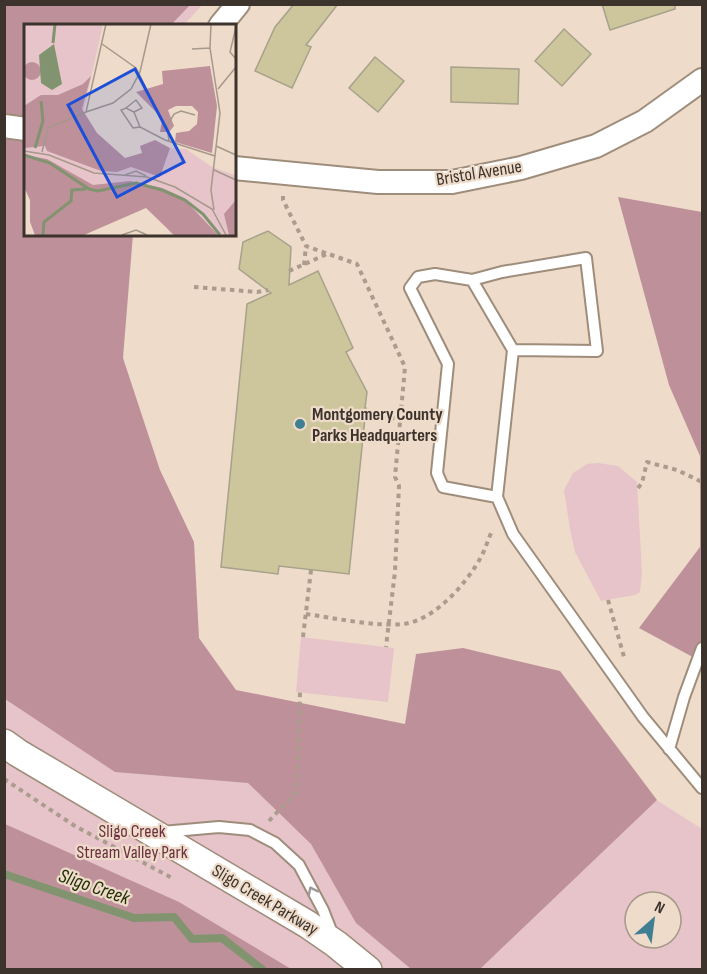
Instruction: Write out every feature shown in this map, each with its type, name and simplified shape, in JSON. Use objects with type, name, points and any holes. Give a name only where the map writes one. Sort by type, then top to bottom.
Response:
[{"type":"street","points":[[222,24],[238,4]]},
{"type":"street","name":"Bristol Avenue","points":[[236,168],[378,182],[452,182],[521,168],[596,146],[645,121],[702,80]]},
{"type":"street","points":[[4,126],[24,129]]},
{"type":"street","name":"Sligo Creek Parkway","points":[[4,743],[307,924],[368,969]]},
{"type":"lane","points":[[497,497],[443,487],[436,473],[448,364],[410,288],[418,277],[435,274],[472,280],[502,272],[586,258],[597,351],[513,350]]},
{"type":"lane","points":[[472,280],[513,350],[497,497],[506,519],[519,544],[643,717],[702,788]]},
{"type":"lane","points":[[669,748],[702,648]]},
{"type":"lane","points":[[154,833],[219,827],[250,830],[275,843],[299,865],[323,910],[336,944]]},
{"type":"path","points":[[284,174],[283,200],[306,246],[304,265]]},
{"type":"path","points":[[306,246],[357,264],[405,367],[395,477],[399,486],[395,571],[386,647]]},
{"type":"path","points":[[290,271],[328,254]]},
{"type":"path","points":[[194,287],[257,292],[268,290]]},
{"type":"path","points":[[381,417],[400,419]]},
{"type":"path","points":[[638,488],[642,483],[647,462],[677,470],[702,482]]},
{"type":"path","points":[[306,614],[388,624],[404,624],[424,618],[446,602],[463,583],[481,557],[495,526],[506,519]]},
{"type":"path","points":[[303,638],[311,570]]},
{"type":"path","points":[[608,600],[625,664]]},
{"type":"path","points":[[257,834],[297,791],[300,692]]},
{"type":"green space","name":"Sligo Creek Stream Valley Park","points":[[5,5],[202,5],[185,24],[24,24],[24,236],[108,236],[168,720],[647,794],[702,829],[702,969],[5,970]]},
{"type":"green space","points":[[587,464],[618,466],[637,482],[642,573],[640,592],[601,601],[575,552],[564,490],[573,473]]},
{"type":"green space","points":[[301,637],[394,648],[388,702],[296,692]]},
{"type":"shaded area","points":[[4,5],[190,5],[172,24],[24,24],[24,236],[133,236],[123,358],[160,470],[194,542],[199,638],[236,690],[405,724],[416,654],[463,648],[560,671],[657,800],[480,969],[411,969],[356,923],[311,844],[248,783],[115,772],[5,699]]},
{"type":"shaded area","points":[[618,197],[702,212],[702,662],[639,628],[700,547],[700,456],[669,385]]},
{"type":"shaded area","points":[[5,824],[179,902],[291,969],[5,969]]},
{"type":"building","points":[[294,4],[338,4],[306,45],[311,47],[292,88],[255,71],[275,27]]},
{"type":"building","points":[[602,4],[675,4],[675,9],[610,30]]},
{"type":"building","points":[[564,29],[591,54],[562,86],[535,61]]},
{"type":"building","points":[[375,57],[404,81],[378,112],[349,88]]},
{"type":"building","points":[[451,67],[519,69],[518,104],[451,102]]},
{"type":"building","name":"Montgomery County Parks Headquarters","points":[[268,231],[291,247],[289,285],[318,271],[353,348],[346,352],[367,392],[349,574],[279,566],[278,574],[221,567],[247,304],[271,293],[239,269],[243,242]]},
{"type":"waterway","name":"Sligo Creek","points":[[4,874],[134,918],[174,917],[192,939],[222,938],[263,970]]},
{"type":"place","name":"Montgomery County Parks Headquarters","points":[[300,424]]}]
